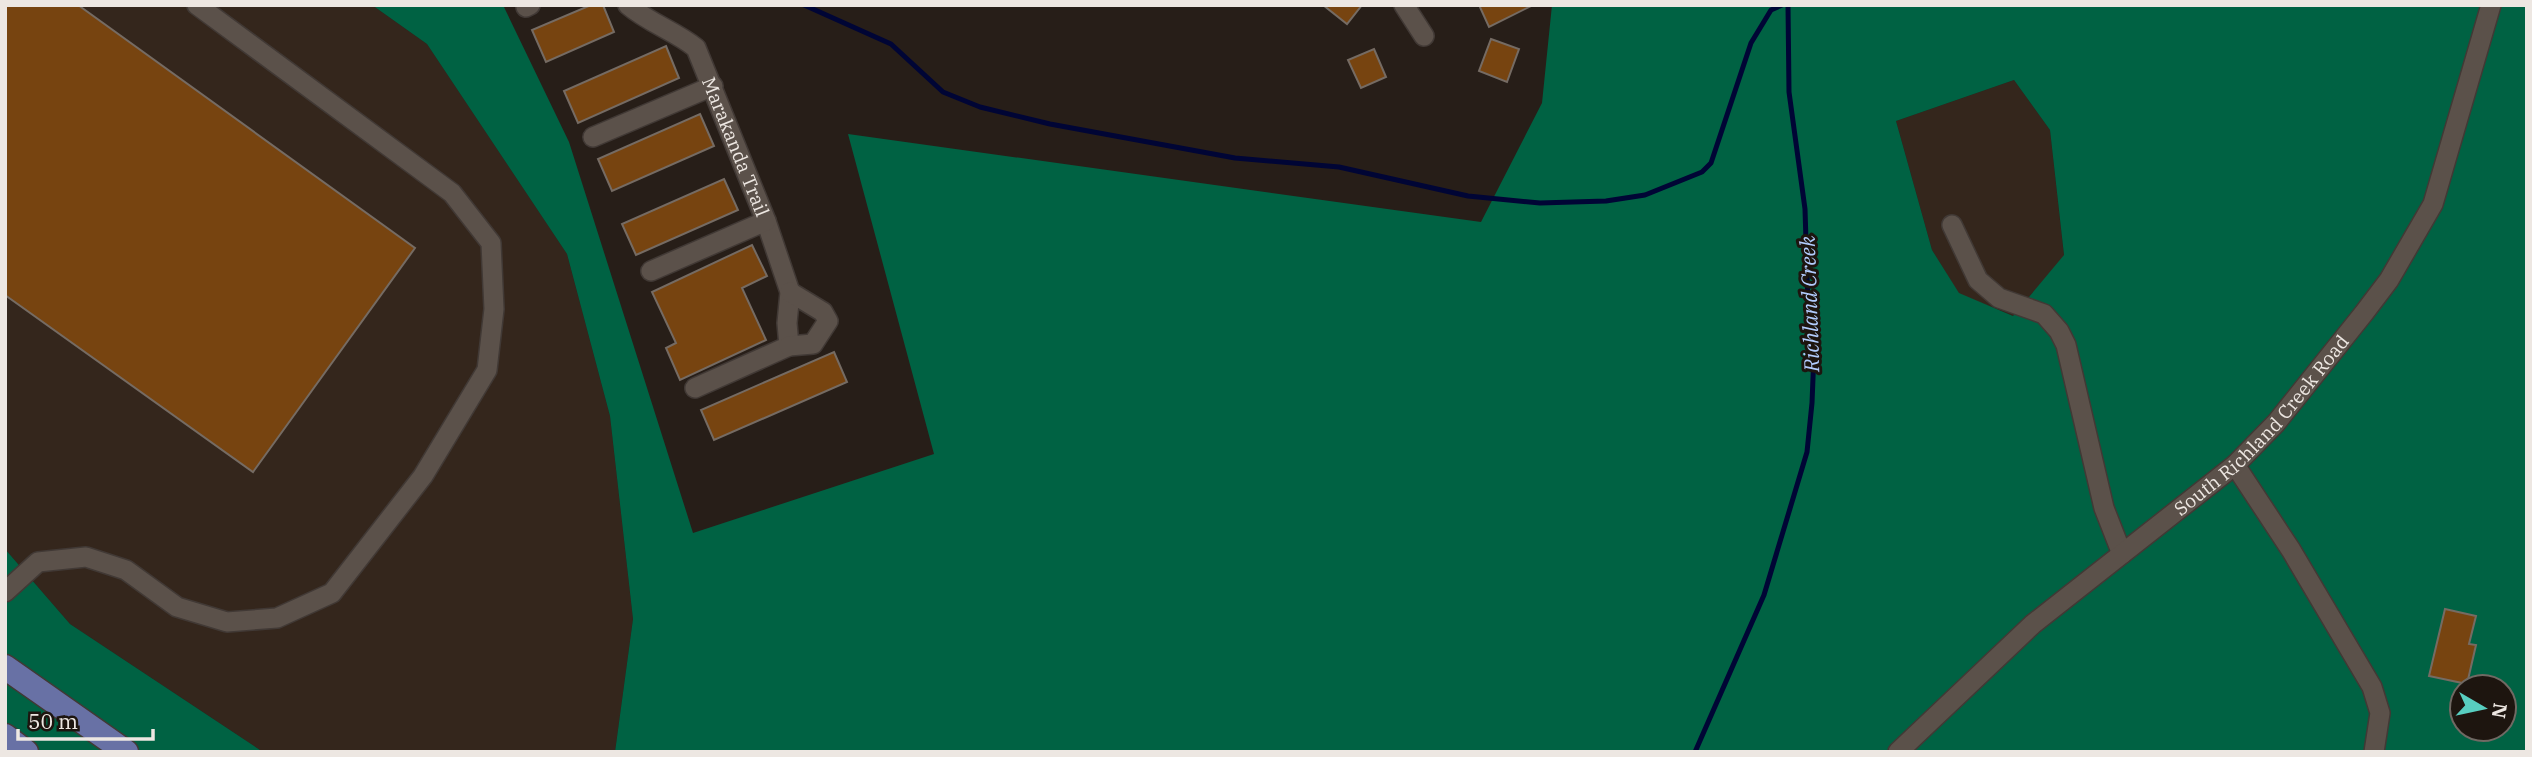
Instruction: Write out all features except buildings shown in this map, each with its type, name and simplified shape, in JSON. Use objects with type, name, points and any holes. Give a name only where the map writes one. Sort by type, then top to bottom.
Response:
[{"type":"main road","points":[[5,667],[126,752]]},
{"type":"main road","points":[[5,736],[26,752]]},
{"type":"street","points":[[5,592],[38,562],[86,556],[126,570],[177,607],[228,622],[277,618],[332,593],[423,476],[487,370],[494,309],[491,243],[452,193],[197,5]]},
{"type":"street","name":"Marakanda Trail","points":[[628,5],[640,16],[679,34],[696,48],[766,221],[790,292],[787,323],[789,346]]},
{"type":"street","points":[[1404,5],[1424,36]]},
{"type":"street","name":"South Richland Creek Road","points":[[1898,752],[2033,624],[2235,465],[2276,423],[2364,313],[2389,279],[2433,204],[2491,5]]},
{"type":"street","points":[[593,137],[713,86]]},
{"type":"street","points":[[651,271],[766,221]]},
{"type":"street","points":[[1952,225],[1979,280],[1999,298],[2044,314],[2059,331],[2066,345],[2104,508],[2122,554]]},
{"type":"street","points":[[695,388],[789,346],[813,345],[828,321],[823,312],[790,292]]},
{"type":"street","points":[[2235,465],[2291,550],[2372,687],[2380,713],[2374,752]]},
{"type":"shaded area","points":[[5,5],[372,5],[427,44],[567,254],[610,416],[633,619],[615,752],[263,752],[70,624],[5,549]]},
{"type":"shaded area","points":[[2014,80],[2050,130],[2064,256],[2013,316],[1959,294],[1932,250],[1896,121]]},
{"type":"green space","points":[[372,5],[503,5],[569,142],[693,533],[934,454],[848,134],[1481,222],[1542,103],[1552,5],[2527,5],[2527,752],[615,752],[633,619],[610,416],[567,254],[427,44]],"holes":[[[2014,80],[2050,130],[2064,255],[2013,316],[1959,293],[1932,250],[1896,121]]]},
{"type":"green space","points":[[5,549],[70,624],[263,752],[5,752]]},
{"type":"waterway","points":[[804,5],[891,44],[943,92],[980,107],[1050,124],[1235,158],[1339,167],[1468,196],[1540,203],[1606,201],[1645,195],[1702,172],[1711,163],[1751,43],[1771,10],[1782,5]]},
{"type":"waterway","name":"Richland Creek","points":[[1695,752],[1764,595],[1807,452],[1814,353],[1808,305],[1805,209],[1789,92],[1788,5]]}]
